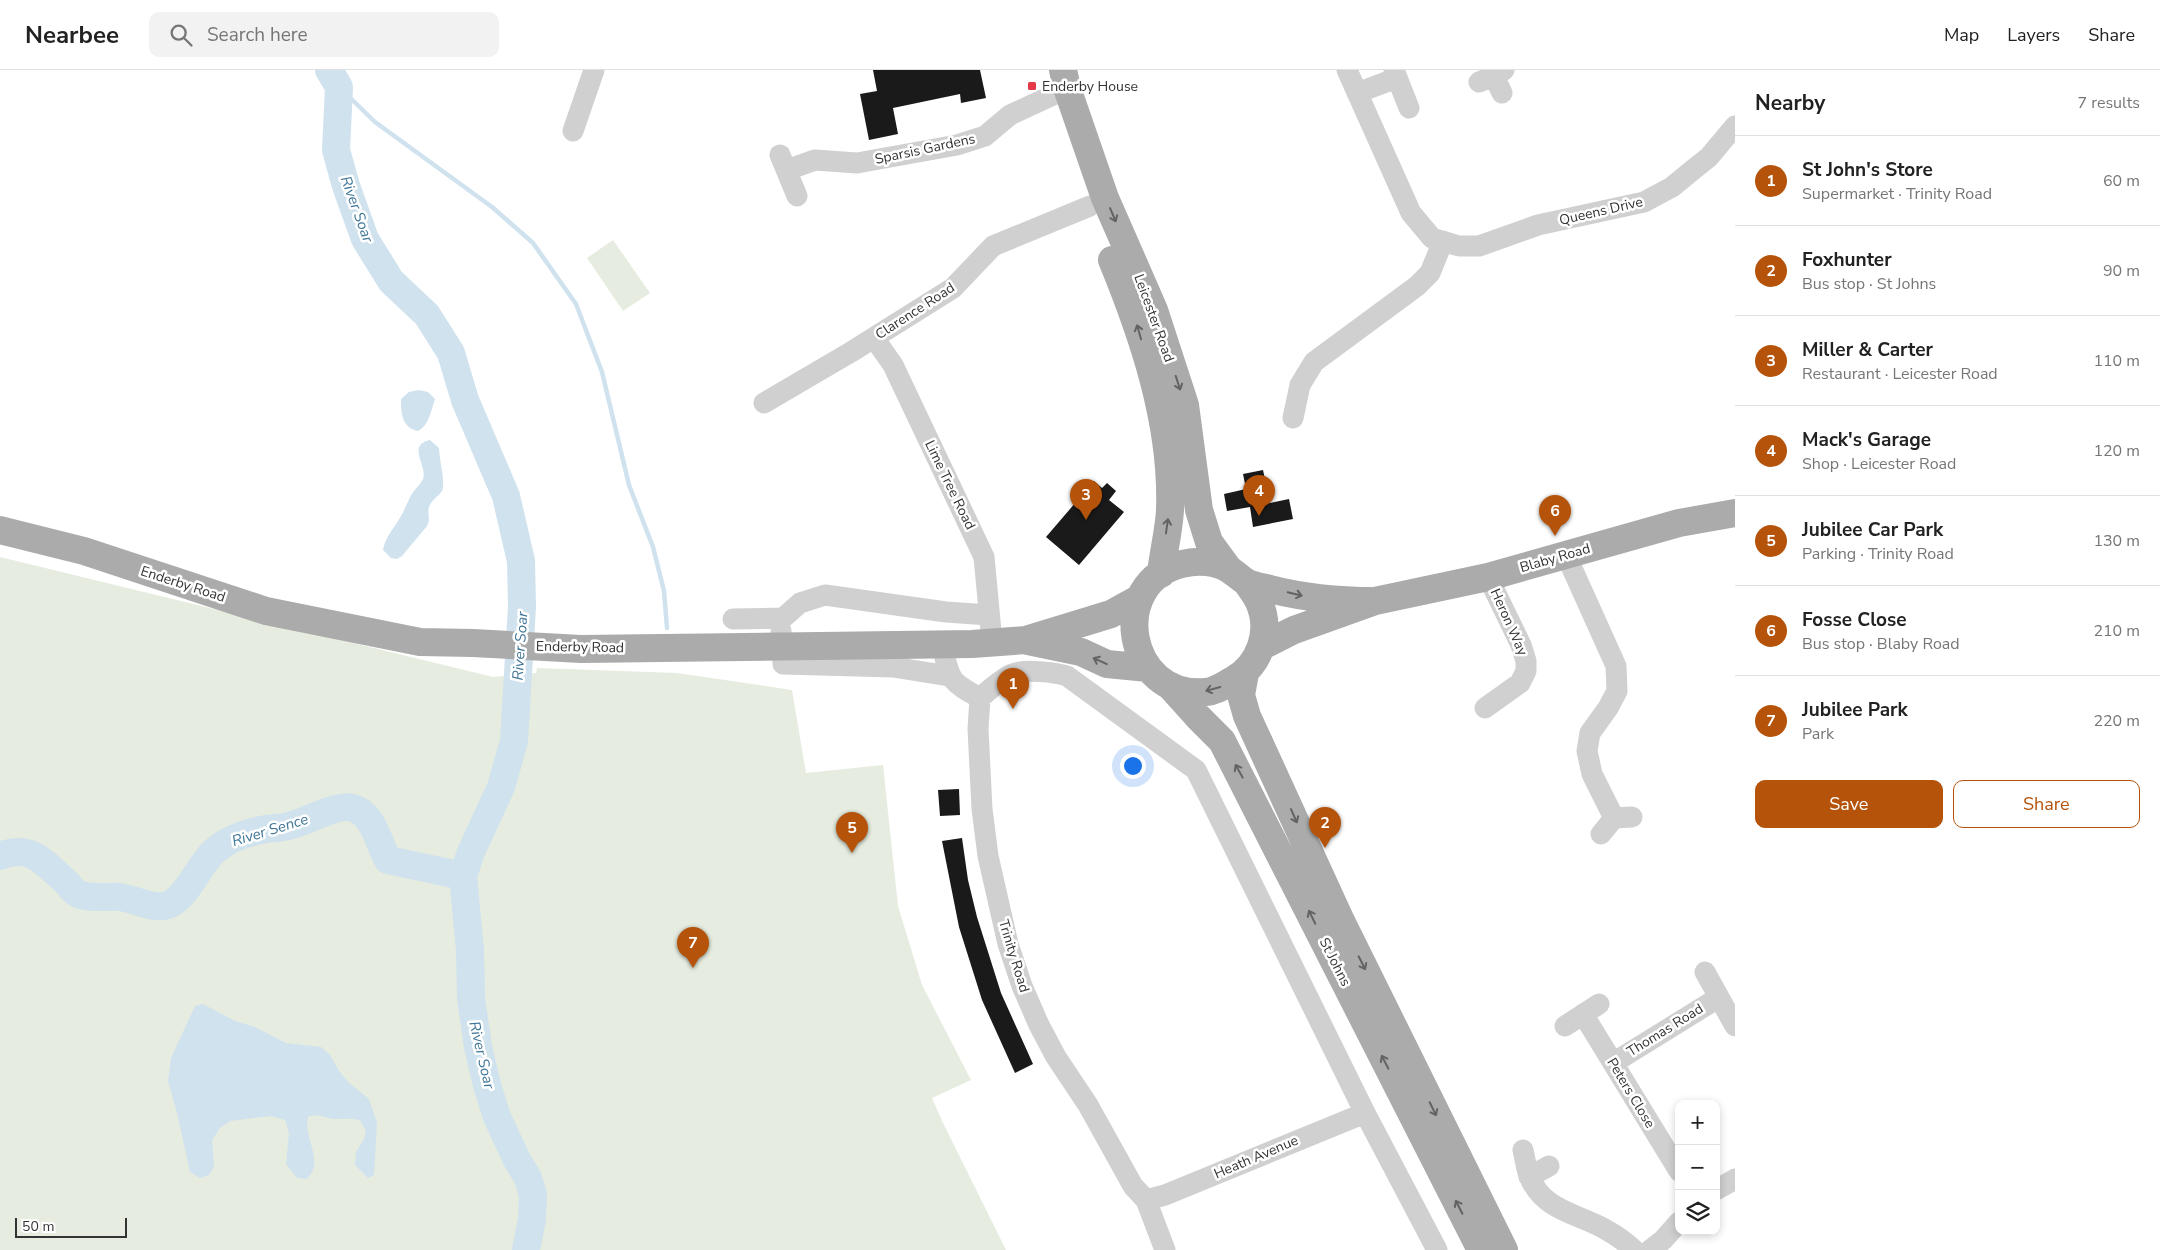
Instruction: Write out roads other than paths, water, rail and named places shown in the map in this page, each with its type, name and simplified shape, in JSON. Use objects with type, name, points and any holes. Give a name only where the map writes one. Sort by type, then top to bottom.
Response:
[{"type":"main road","name":"Leicester Road","points":[[1064,70],[1067,88],[1105,198],[1156,319],[1185,405],[1199,510],[1209,542],[1238,576]]},
{"type":"main road","name":"Leicester Road","points":[[1050,82],[1090,206],[1134,314],[1158,400],[1168,458],[1170,510],[1160,574]]},
{"type":"main road","name":"Blaby Road","points":[[1262,646],[1294,630],[1375,601],[1488,577],[1679,523],[1735,514]]},
{"type":"main road","name":"Enderby Road","points":[[0,530],[84,551],[266,611],[420,642],[581,649],[782,645],[942,645],[1011,641],[1111,614],[1140,598]]},
{"type":"main road","points":[[1205,562],[1238,576],[1260,603],[1264,626],[1262,646],[1256,660],[1245,673],[1215,691],[1193,693],[1171,687],[1157,678],[1148,668],[1136,646],[1133,623],[1140,598],[1149,584],[1160,574],[1182,564],[1205,562]]},
{"type":"main road","name":"Blaby Road","points":[[1238,576],[1307,597],[1375,601]]},
{"type":"main road","name":"Enderby Road","points":[[1011,641],[1082,652],[1107,664],[1148,668]]},
{"type":"main road","name":"St Johns","points":[[1245,673],[1241,695],[1247,716],[1341,921],[1504,1250]]},
{"type":"main road","name":"St Johns","points":[[1171,687],[1222,741],[1227,749],[1481,1250]]},
{"type":"street","points":[[573,131],[594,70]]},
{"type":"street","name":"Queens Drive","points":[[1347,70],[1411,213],[1432,238],[1459,246],[1478,246],[1538,225],[1644,202],[1672,187],[1694,170],[1709,157],[1735,126]]},
{"type":"street","points":[[1357,93],[1395,74],[1409,108]]},
{"type":"street","name":"Sparsis Gardens","points":[[797,196],[783,163],[815,160],[856,163],[957,145],[985,136],[1050,82]]},
{"type":"street","name":"Clarence Road","points":[[764,403],[874,338],[953,288],[993,246],[1090,206]]},
{"type":"street","points":[[1293,418],[1300,385],[1314,362],[1417,286],[1430,274],[1443,241]]},
{"type":"street","name":"Lime Tree Road","points":[[874,338],[893,365],[984,558],[989,615],[1011,641],[1014,673]]},
{"type":"street","points":[[1566,555],[1616,666],[1617,691],[1608,708],[1590,733],[1587,751],[1592,774],[1616,823]]},
{"type":"street","name":"Heron Way","points":[[1485,708],[1520,683],[1526,671],[1526,660],[1521,645],[1488,577]]},
{"type":"street","points":[[733,618],[782,618],[800,603],[825,595],[937,611],[989,615]]},
{"type":"street","points":[[782,618],[783,664],[893,667],[949,676]]},
{"type":"street","points":[[942,645],[949,676],[961,688],[980,698],[1014,673],[1056,672],[1067,676],[1196,770],[1365,1113],[1437,1250]]},
{"type":"street","name":"Trinity Road","points":[[980,698],[978,729],[981,792],[988,856],[1008,944],[1022,986],[1056,1057],[1088,1105],[1133,1186],[1146,1200],[1165,1250]]},
{"type":"street","points":[[1705,972],[1735,1026]]},
{"type":"street","name":"Thomas Road","points":[[1613,1063],[1718,998]]},
{"type":"street","name":"Peters Close","points":[[1582,1015],[1675,1164]]},
{"type":"street","name":"Heath Avenue","points":[[1146,1200],[1165,1195],[1365,1113]]},
{"type":"street","points":[[1523,1150],[1529,1177],[1543,1197],[1561,1211],[1602,1227],[1634,1250]]},
{"type":"street","points":[[1529,1177],[1549,1166]]},
{"type":"street","points":[[1720,1188],[1735,1179]]},
{"type":"street","points":[[1650,1250],[1663,1240],[1675,1226]]},
{"type":"water","points":[[419,390],[428,392],[435,399],[425,425],[418,431],[409,427],[406,423],[402,414],[401,399],[409,392]]},
{"type":"water","points":[[430,440],[439,448],[443,488],[429,507],[427,526],[402,556],[397,559],[391,558],[383,550],[384,545],[411,495],[423,479],[424,474],[419,457],[419,447]]},
{"type":"water","points":[[203,1004],[235,1021],[255,1027],[286,1043],[321,1047],[330,1055],[339,1071],[349,1083],[369,1099],[377,1123],[374,1175],[368,1178],[355,1165],[356,1152],[364,1139],[366,1131],[360,1120],[335,1119],[316,1115],[308,1117],[308,1133],[314,1165],[307,1179],[297,1178],[286,1164],[289,1133],[285,1120],[271,1116],[230,1121],[220,1128],[212,1140],[214,1167],[209,1175],[200,1178],[190,1172],[168,1081],[171,1058],[195,1006]]},
{"type":"waterway","name":"River Soar","points":[[329,70],[339,87],[336,150],[346,186],[365,239],[391,281],[427,315],[451,353],[465,400],[506,496],[521,561],[522,606],[514,741],[501,787],[471,852],[463,876],[470,950],[471,998],[478,1047],[497,1117],[517,1160],[528,1178],[533,1195],[532,1219],[526,1250]]},
{"type":"waterway","points":[[339,87],[375,122],[492,207],[533,243],[576,304],[602,372],[629,485],[653,547],[664,591],[667,628]]},
{"type":"waterway","name":"River Sence","points":[[0,856],[21,852],[29,854],[45,863],[75,892],[83,896],[120,897],[153,906],[164,906],[179,898],[210,855],[228,842],[253,832],[289,826],[331,810],[347,807],[360,811],[366,816],[375,830],[388,860],[463,876]]},
{"type":"place","name":"Enderby House","points":[[1032,86]]},
{"type":"place","name":"Mack's Garage","points":[[1259,516]]},
{"type":"place","name":"Miller & Carter","points":[[1086,520]]},
{"type":"place","name":"Fosse Close","points":[[1555,536]]},
{"type":"place","name":"St John's Store","points":[[1013,709]]},
{"type":"place","name":"Foxhunter","points":[[1325,848]]},
{"type":"place","name":"Jubilee Car Park","points":[[852,853]]},
{"type":"place","name":"Jubilee Park","points":[[693,968]]}]
